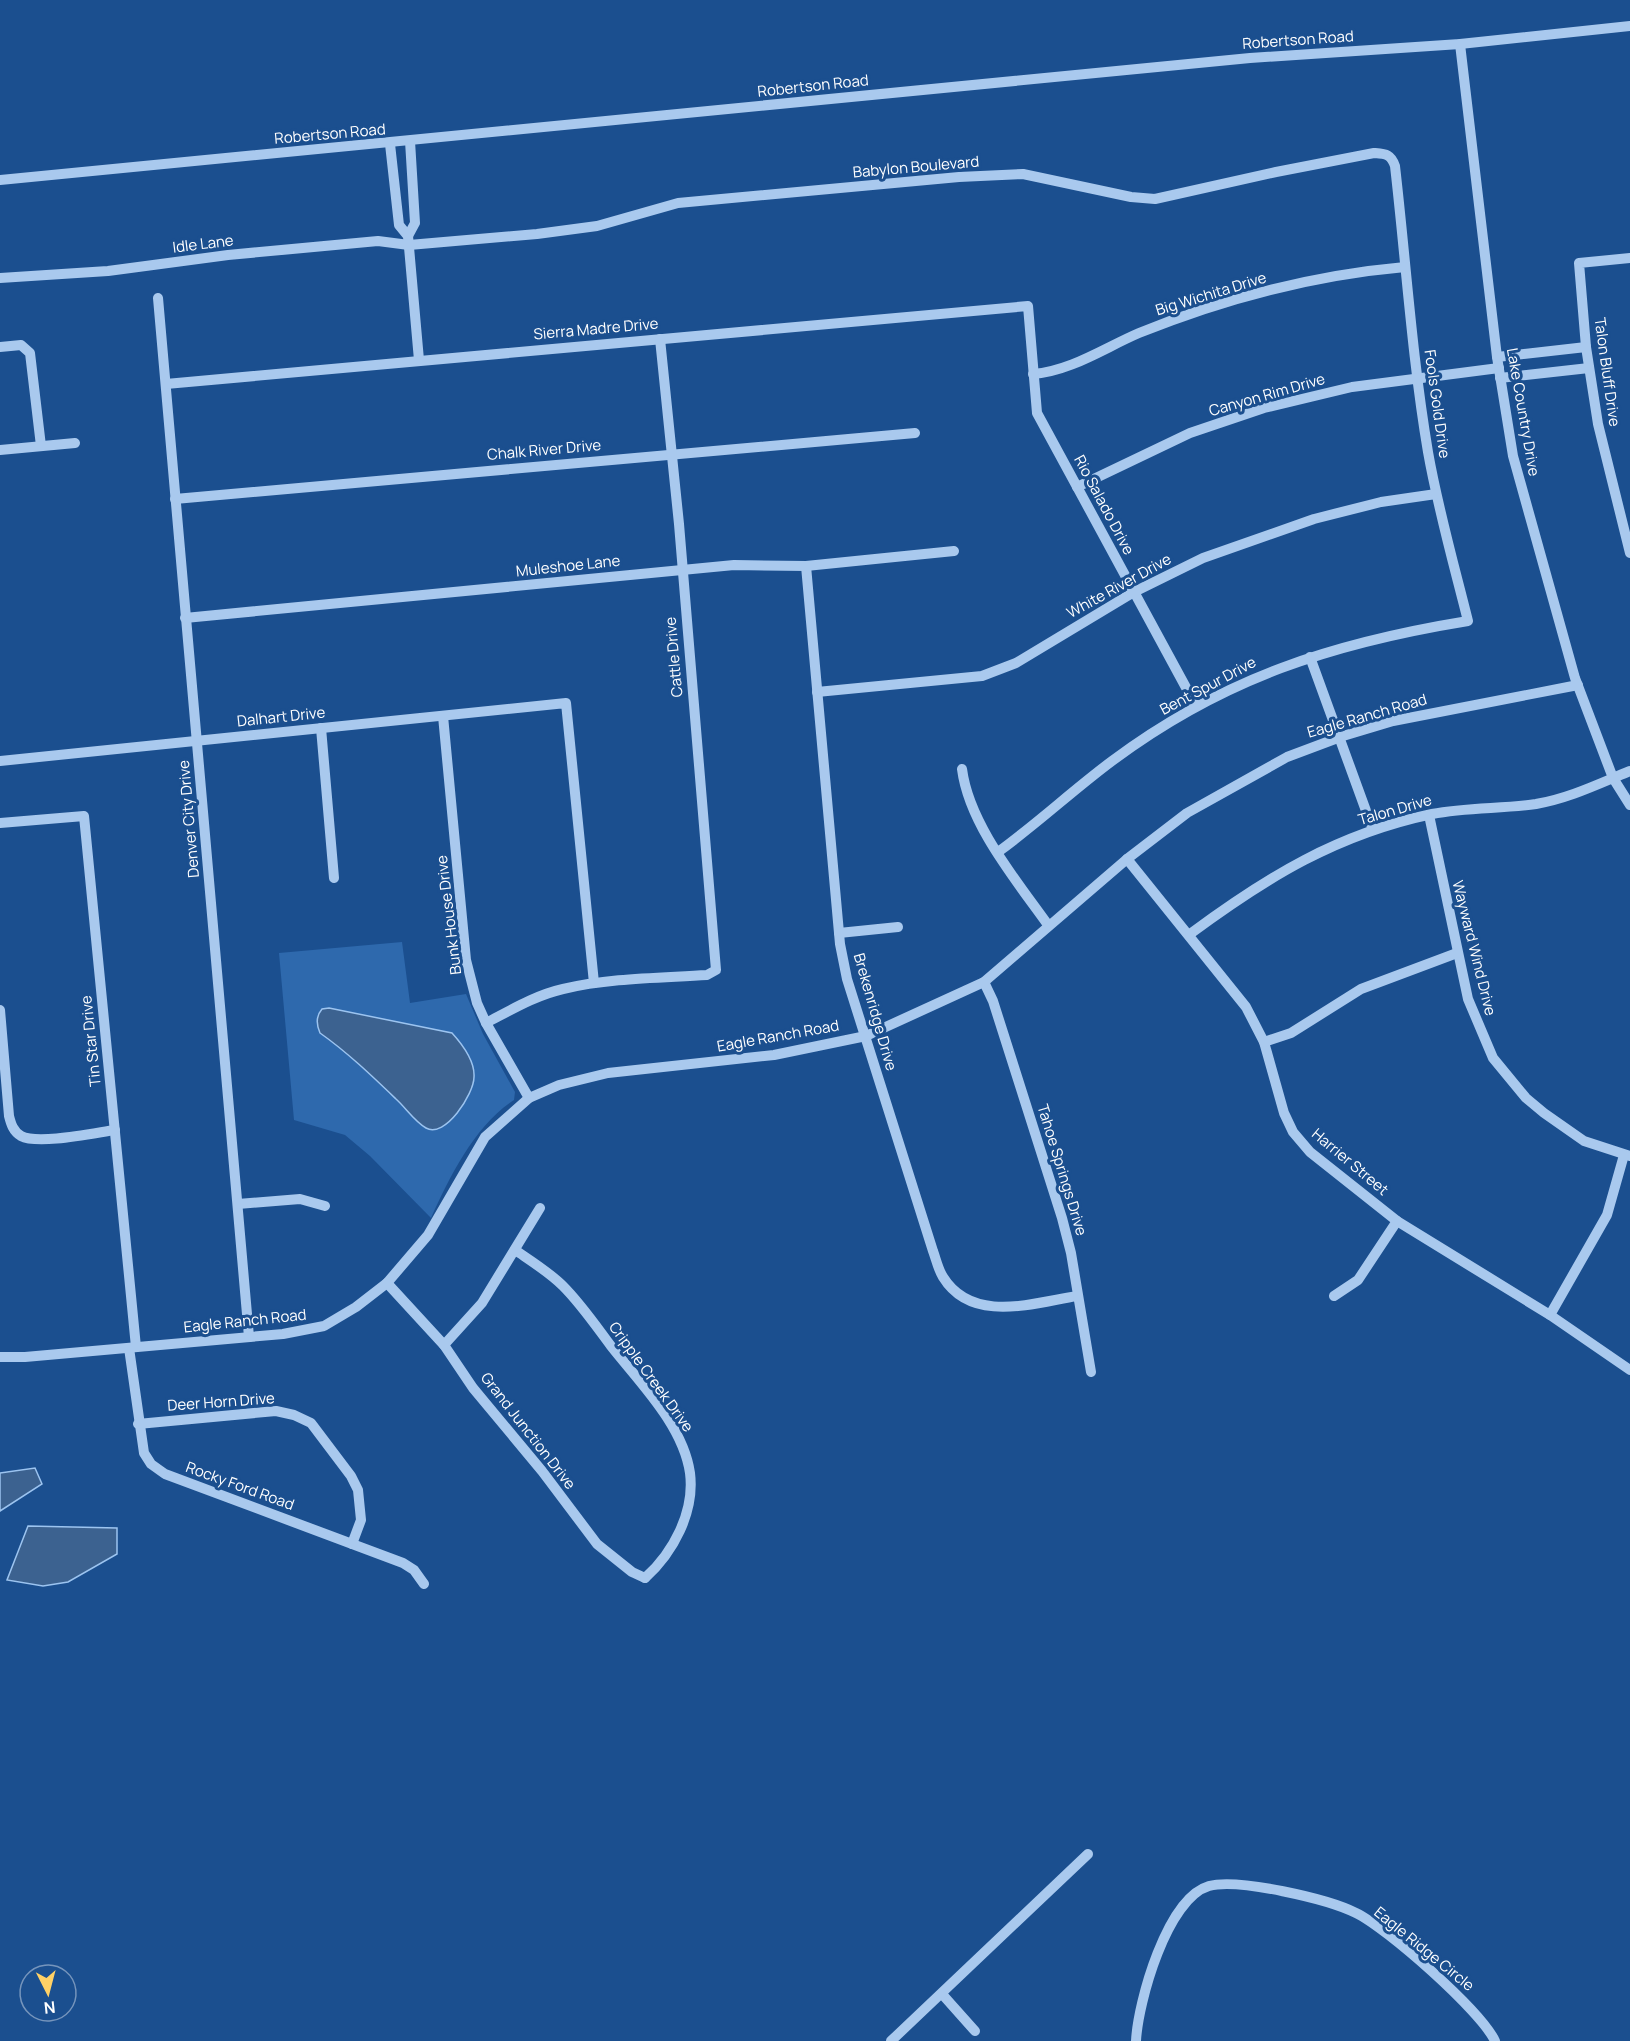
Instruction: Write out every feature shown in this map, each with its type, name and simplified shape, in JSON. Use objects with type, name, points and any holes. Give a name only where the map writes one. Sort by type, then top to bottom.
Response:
[{"type":"street","name":"Robertson Road","points":[[0,180],[390,144],[1238,59],[1460,44],[1630,26]]},
{"type":"street","name":"Lake Country Drive","points":[[1460,44],[1499,367],[1513,456],[1578,686],[1613,778],[1630,805]]},
{"type":"street","points":[[410,141],[415,223],[409,240],[419,360]]},
{"type":"street","points":[[390,144],[399,225],[409,240]]},
{"type":"street","name":"Babylon Boulevard","points":[[409,240],[537,234],[597,226],[678,203],[959,177],[1023,174],[1131,197],[1155,199],[1374,153],[1392,157],[1397,187]]},
{"type":"street","name":"Fools Gold Drive","points":[[1397,187],[1417,377],[1436,494],[1468,621]]},
{"type":"street","name":"Idle Lane","points":[[0,278],[108,271],[228,255],[409,240]]},
{"type":"street","name":"Talon Bluff Drive","points":[[1630,258],[1579,263],[1586,347],[1600,433],[1630,553]]},
{"type":"street","name":"Big Wichita Drive","points":[[1033,374],[1051,372],[1139,333],[1255,295],[1325,278],[1405,267]]},
{"type":"street","name":"Denver City Drive","points":[[158,298],[249,1337]]},
{"type":"street","name":"Sierra Madre Drive","points":[[166,384],[1028,306]]},
{"type":"street","name":"Rio Salado Drive","points":[[1028,306],[1037,413],[1196,706]]},
{"type":"street","name":"Cattle Drive","points":[[594,983],[707,975],[713,972],[717,965],[660,339]]},
{"type":"street","points":[[0,347],[21,345],[30,352],[41,446]]},
{"type":"street","points":[[1499,367],[1586,347]]},
{"type":"street","points":[[1499,367],[1589,368]]},
{"type":"street","name":"Canyon Rim Drive","points":[[1077,487],[1190,433],[1264,408],[1352,387],[1499,367]]},
{"type":"street","name":"Chalk River Drive","points":[[175,499],[915,434]]},
{"type":"street","points":[[0,450],[75,443]]},
{"type":"street","name":"White River Drive","points":[[817,692],[982,676],[1016,663],[1134,592],[1203,558],[1264,534],[1381,502],[1436,494]]},
{"type":"street","name":"Muleshoe Lane","points":[[185,618],[734,565],[806,566],[954,551]]},
{"type":"street","name":"Brekenridge Drive","points":[[806,566],[839,933],[847,979],[943,1277],[969,1301],[985,1307],[1077,1296]]},
{"type":"street","name":"Bent Spur Drive","points":[[998,852],[1035,826],[1111,762],[1196,706],[1241,683],[1354,643],[1468,621]]},
{"type":"street","points":[[1310,657],[1373,830]]},
{"type":"street","name":"Eagle Ranch Road","points":[[0,1357],[25,1357],[249,1337],[324,1326],[356,1307],[387,1283],[428,1235],[485,1137],[529,1098],[559,1085],[608,1073],[774,1056],[866,1036],[984,982],[1048,925],[1186,813],[1287,757],[1340,737],[1442,710],[1483,706],[1578,686]]},
{"type":"street","name":"Dalhart Drive","points":[[0,761],[566,703],[594,983]]},
{"type":"street","name":"Bunk House Drive","points":[[443,716],[466,960],[477,1003],[486,1023],[529,1098]]},
{"type":"street","points":[[321,728],[334,878]]},
{"type":"street","points":[[962,768],[969,802],[998,852],[1048,925]]},
{"type":"street","name":"Talon Drive","points":[[1190,934],[1257,885],[1309,856],[1373,830],[1466,808],[1533,804],[1559,799],[1581,793],[1630,771]]},
{"type":"street","name":"Wayward Wind Drive","points":[[1429,815],[1468,999],[1480,1032],[1493,1058],[1526,1098],[1584,1141],[1627,1156]]},
{"type":"street","name":"Tin Star Drive","points":[[0,823],[84,816],[115,1130],[132,1347]]},
{"type":"street","name":"Harrier Street","points":[[1127,859],[1190,934],[1246,1007],[1264,1042],[1284,1113],[1293,1132],[1310,1152],[1397,1221],[1550,1315],[1630,1370]]},
{"type":"street","points":[[839,933],[898,927]]},
{"type":"street","points":[[1264,1042],[1291,1033],[1361,989],[1457,953]]},
{"type":"street","name":"Tahoe Springs Drive","points":[[984,982],[993,1001],[1062,1218],[1091,1371]]},
{"type":"street","points":[[486,1023],[543,994],[594,983]]},
{"type":"street","points":[[0,1010],[9,1116],[15,1130],[22,1136],[37,1139],[115,1130]]},
{"type":"street","points":[[1550,1315],[1607,1215],[1627,1156]]},
{"type":"street","points":[[238,1204],[300,1199],[325,1206]]},
{"type":"street","points":[[444,1345],[482,1303],[540,1208]]},
{"type":"street","points":[[1334,1296],[1358,1280],[1397,1221]]},
{"type":"street","name":"Cripple Creek Drive","points":[[515,1250],[549,1274],[573,1297],[654,1401],[684,1449],[690,1474],[684,1521],[669,1552],[645,1584]]},
{"type":"street","name":"Grand Junction Drive","points":[[387,1283],[444,1345],[473,1388],[542,1471],[597,1544],[645,1584]]},
{"type":"street","name":"Rocky Ford Road","points":[[132,1347],[138,1424],[144,1453],[151,1464],[165,1474],[402,1563],[414,1569],[424,1584]]},
{"type":"street","name":"Deer Horn Drive","points":[[138,1424],[276,1411],[311,1423],[358,1490],[361,1520],[352,1544]]},
{"type":"street","points":[[891,2041],[1088,1854]]},
{"type":"street","name":"Eagle Ridge Circle","points":[[1136,2041],[1146,1991],[1174,1916],[1183,1904],[1208,1886],[1221,1885],[1241,1886],[1314,1899],[1356,1913],[1385,1933],[1470,2006],[1489,2028],[1495,2041]]},
{"type":"street","points":[[942,1994],[975,2031]]},
{"type":"shaded area","points":[[402,942],[410,1003],[466,994],[483,1034],[515,1092],[514,1100],[487,1123],[465,1153],[446,1185],[431,1218],[370,1156],[345,1135],[294,1120],[279,953]]},
{"type":"shaded area","points":[[329,1008],[452,1033],[467,1054],[474,1071],[473,1085],[464,1104],[442,1127],[434,1130],[426,1128],[359,1064],[320,1033],[317,1023],[319,1014],[322,1009]]},
{"type":"shaded area","points":[[35,1468],[42,1484],[0,1511],[0,1473]]},
{"type":"shaded area","points":[[28,1526],[117,1528],[117,1554],[68,1582],[43,1586],[7,1580]]}]
